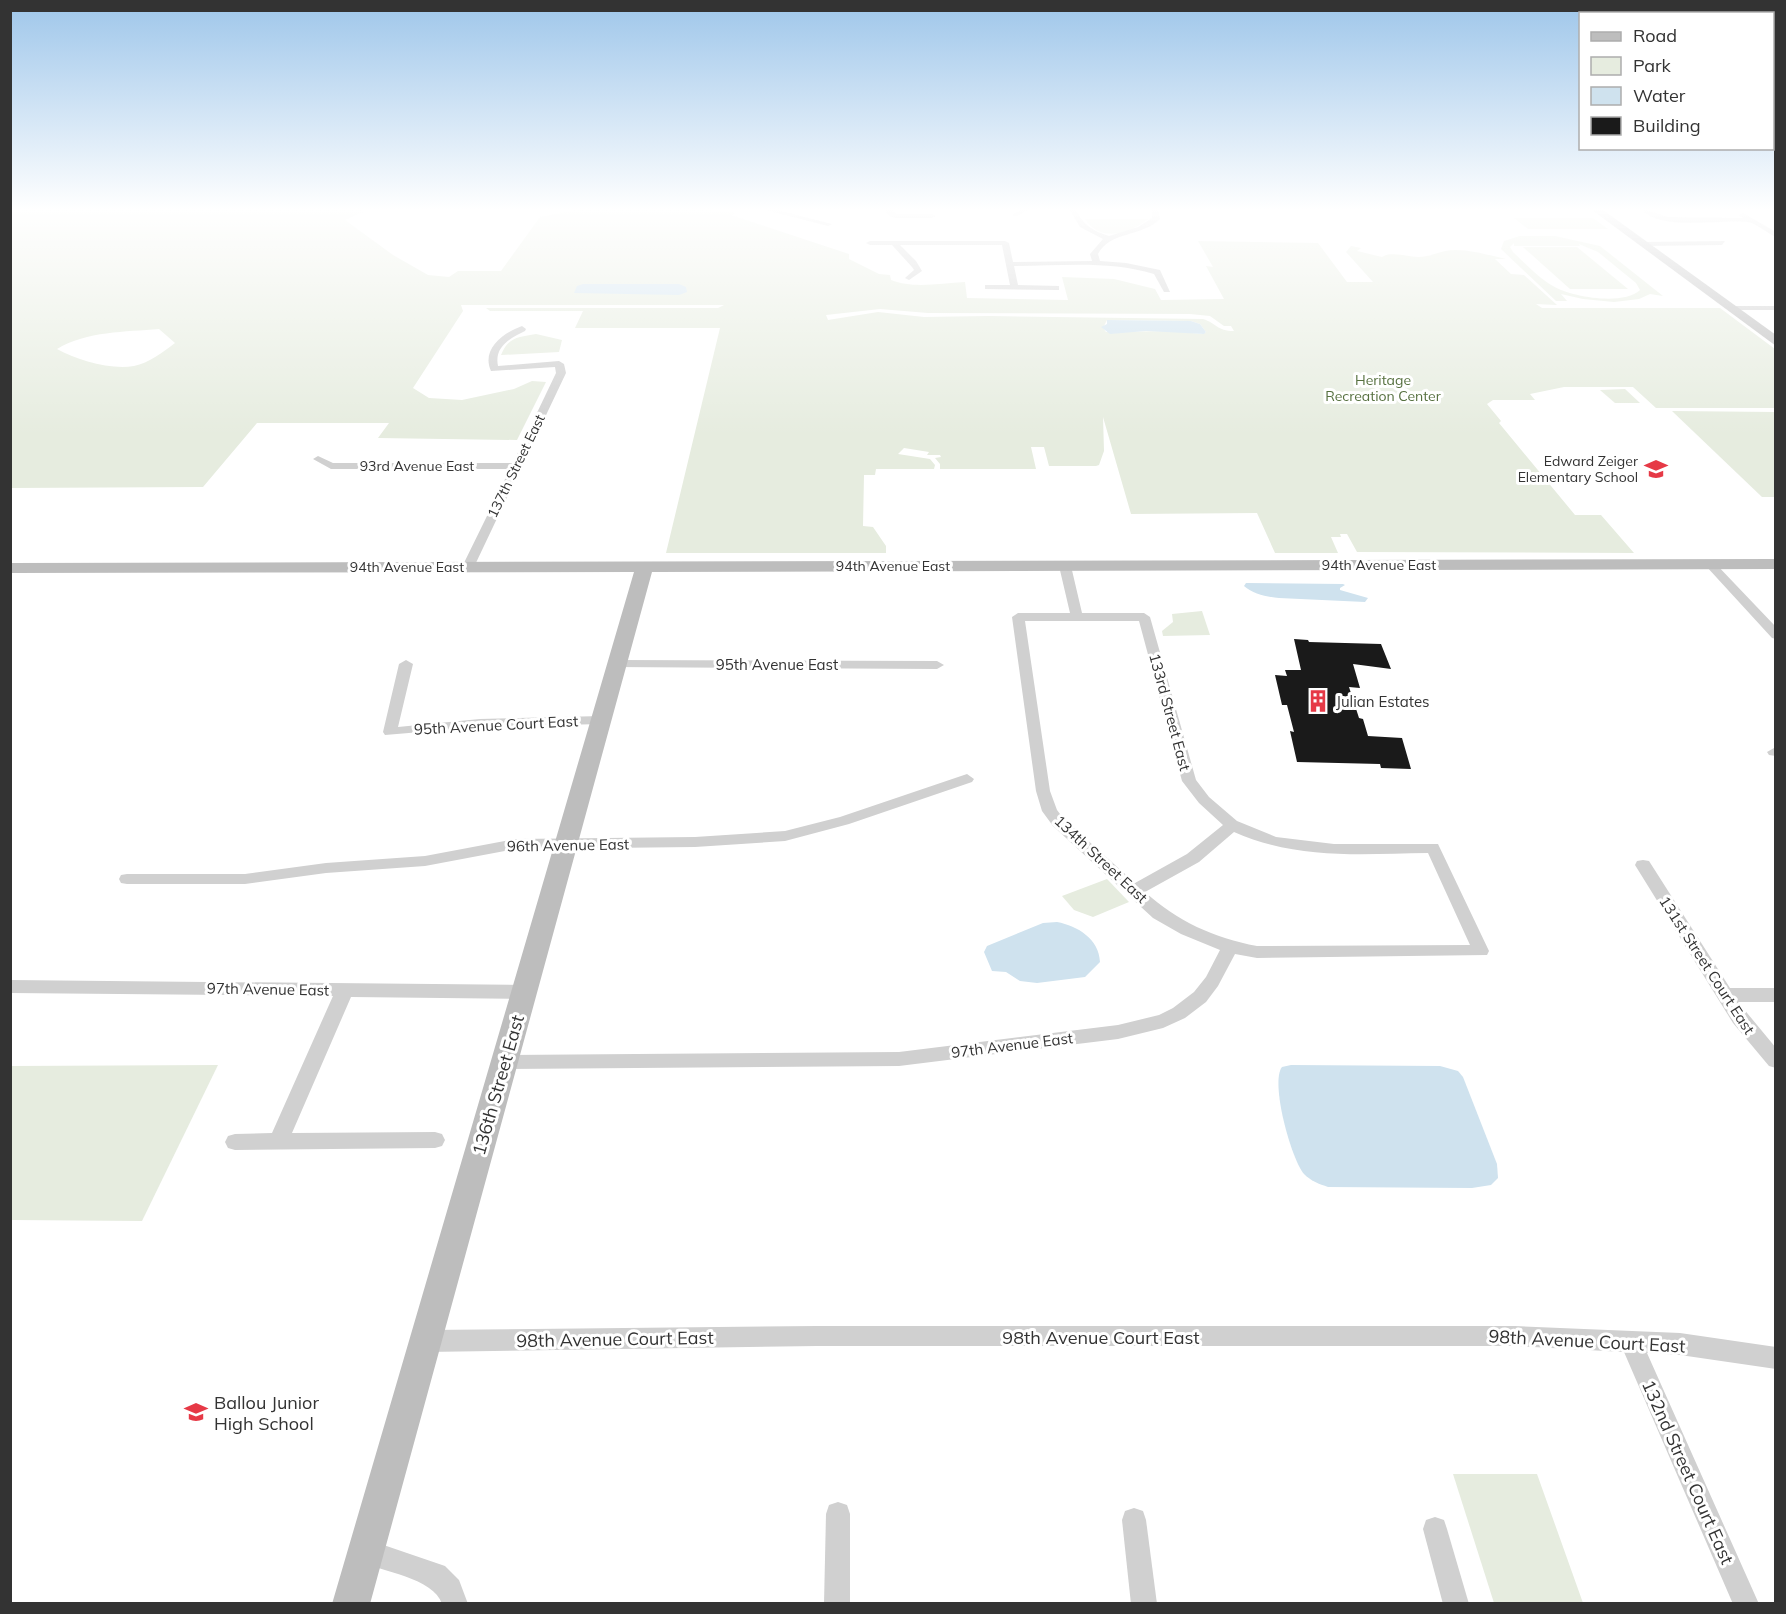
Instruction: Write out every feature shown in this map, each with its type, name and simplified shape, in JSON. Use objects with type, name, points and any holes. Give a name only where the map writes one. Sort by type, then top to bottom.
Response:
[{"type":"main road","points":[[1700,285],[1776,342]]},
{"type":"main road","name":"94th Avenue East","points":[[10,568],[1776,564]]},
{"type":"main road","name":"136th Street East","points":[[351,1604],[645,566]]},
{"type":"street","points":[[1165,285],[1167,290]]},
{"type":"street","points":[[988,287],[1056,288]]},
{"type":"street","points":[[1731,308],[1776,308]]},
{"type":"street","name":"137th Street East","points":[[468,567],[561,374],[559,364],[494,369],[491,363],[494,350],[504,339],[522,329]]},
{"type":"street","name":"93rd Avenue East","points":[[318,459],[331,466],[517,466]]},
{"type":"street","points":[[1710,564],[1776,635]]},
{"type":"street","points":[[1065,566],[1077,618]]},
{"type":"street","name":"134th Street East","points":[[1077,618],[1018,617],[1043,790],[1050,811],[1067,830],[1159,914],[1171,922],[1230,946]]},
{"type":"street","name":"133rd Street East","points":[[1077,618],[1144,618],[1189,781],[1204,800],[1232,825],[1274,842],[1296,846],[1335,849],[1433,848],[1480,951],[1257,952],[1230,946]]},
{"type":"street","name":"95th Avenue Court East","points":[[406,664],[390,732],[480,723],[603,720]]},
{"type":"street","name":"95th Avenue East","points":[[618,664],[937,665]]},
{"type":"street","name":"96th Avenue East","points":[[127,879],[245,879],[326,868],[424,861],[516,844],[695,842],[785,836],[844,821],[967,779]]},
{"type":"street","points":[[1135,890],[1193,858],[1232,825]]},
{"type":"street","name":"131st Street Court East","points":[[1643,865],[1739,1018],[1776,1061]]},
{"type":"street","name":"97th Avenue East","points":[[505,1062],[878,1060],[1118,1032],[1162,1021],[1179,1013],[1200,997],[1212,981],[1230,946]]},
{"type":"street","name":"97th Avenue East","points":[[10,986],[525,992]]},
{"type":"street","points":[[278,1142],[345,990]]},
{"type":"street","points":[[1724,995],[1776,995]]},
{"type":"street","points":[[235,1142],[435,1140]]},
{"type":"street","name":"98th Avenue Court East","points":[[426,1341],[817,1336],[1515,1336],[1680,1344],[1776,1358]]},
{"type":"street","name":"132nd Street Court East","points":[[1630,1341],[1746,1604]]},
{"type":"street","points":[[837,1604],[838,1514]]},
{"type":"street","points":[[1134,1520],[1144,1604]]},
{"type":"street","points":[[1435,1529],[1456,1604]]},
{"type":"street","points":[[366,1552],[436,1575],[450,1589],[454,1604]]},
{"type":"green space","name":"Heritage Recreation Center","points":[[10,285],[965,285],[967,298],[1068,300],[1064,285],[1140,285],[1155,289],[1161,300],[1224,299],[1217,285],[1535,285],[1557,305],[1536,304],[1542,308],[1720,308],[1775,349],[1775,408],[1656,408],[1633,387],[1564,387],[1530,394],[1535,400],[1493,400],[1487,404],[1501,421],[1499,423],[1575,515],[1601,515],[1634,553],[1357,552],[1347,534],[1340,534],[1341,537],[1331,537],[1338,553],[1275,553],[1257,513],[1131,514],[1103,417],[1104,451],[1099,465],[1096,466],[1049,466],[1044,447],[1031,447],[1036,469],[940,469],[940,464],[935,458],[941,457],[940,455],[927,455],[929,452],[904,448],[898,454],[930,459],[935,465],[934,469],[876,469],[875,475],[864,475],[863,526],[873,527],[886,546],[886,553],[666,553],[720,328],[575,328],[583,311],[490,311],[486,308],[718,308],[724,305],[461,305],[463,311],[413,388],[429,398],[462,400],[514,389],[532,381],[546,382],[517,440],[378,438],[389,423],[257,423],[203,487],[11,488]],"holes":[[[880,309],[928,313],[1190,314],[1210,316],[1224,326],[1231,326],[1234,331],[1224,330],[1203,319],[924,317],[878,312],[828,320],[826,315]],[[1107,320],[1191,321],[1200,324],[1206,332],[1203,334],[1169,331],[1106,332],[1103,328]],[[159,329],[175,343],[140,365],[115,367],[94,363],[57,349],[93,336]]]},
{"type":"green space","points":[[1539,285],[1552,285],[1572,294],[1610,299],[1632,295],[1640,290],[1637,285],[1650,285],[1663,296],[1650,294],[1639,299],[1614,302],[1561,294],[1567,301],[1556,301]]},
{"type":"green space","points":[[1566,285],[1624,285],[1628,289],[1570,289]]},
{"type":"green space","points":[[536,334],[562,340],[559,352],[501,355],[511,341]]},
{"type":"green space","points":[[1625,389],[1640,403],[1615,403],[1600,390]]},
{"type":"green space","points":[[1672,411],[1775,412],[1775,497],[1762,497]]},
{"type":"green space","points":[[1202,611],[1210,635],[1163,636],[1162,631],[1173,622],[1172,614]]},
{"type":"green space","points":[[1107,879],[1129,902],[1093,917],[1074,910],[1062,896]]},
{"type":"green space","points":[[218,1065],[142,1221],[11,1220],[11,1066]]},
{"type":"green space","points":[[1453,1474],[1537,1474],[1583,1603],[1494,1603]]},
{"type":"water","points":[[682,285],[686,287],[687,292],[679,295],[574,293],[577,286]]},
{"type":"water","points":[[1107,320],[1191,321],[1200,324],[1206,332],[1204,334],[1146,331],[1110,334],[1101,327],[1107,324]]},
{"type":"water","points":[[1246,583],[1343,584],[1345,585],[1340,590],[1368,598],[1365,602],[1274,598],[1252,591],[1244,586]]},
{"type":"water","points":[[1057,922],[1080,930],[1096,947],[1100,962],[1085,977],[1037,983],[1020,981],[1006,972],[992,971],[984,952],[987,946],[1043,923]]},
{"type":"water","points":[[1291,1065],[1440,1066],[1458,1071],[1463,1077],[1497,1164],[1498,1178],[1491,1185],[1472,1188],[1328,1187],[1312,1180],[1304,1174],[1293,1153],[1280,1103],[1279,1075],[1282,1067]]},
{"type":"building","name":"Julian Estates","points":[[1294,639],[1309,642],[1381,644],[1391,669],[1353,664],[1360,688],[1349,687],[1359,718],[1363,719],[1368,736],[1402,738],[1411,769],[1381,768],[1380,764],[1297,762],[1290,731],[1294,732],[1287,705],[1282,705],[1275,675],[1287,676],[1285,670],[1301,670]]},
{"type":"place","name":"Edward Zeiger Elementary School","points":[[1656,469]]},
{"type":"place","name":"Julian Estates","points":[[1318,701]]},
{"type":"place","name":"Ballou Junior High School","points":[[196,1412]]}]
